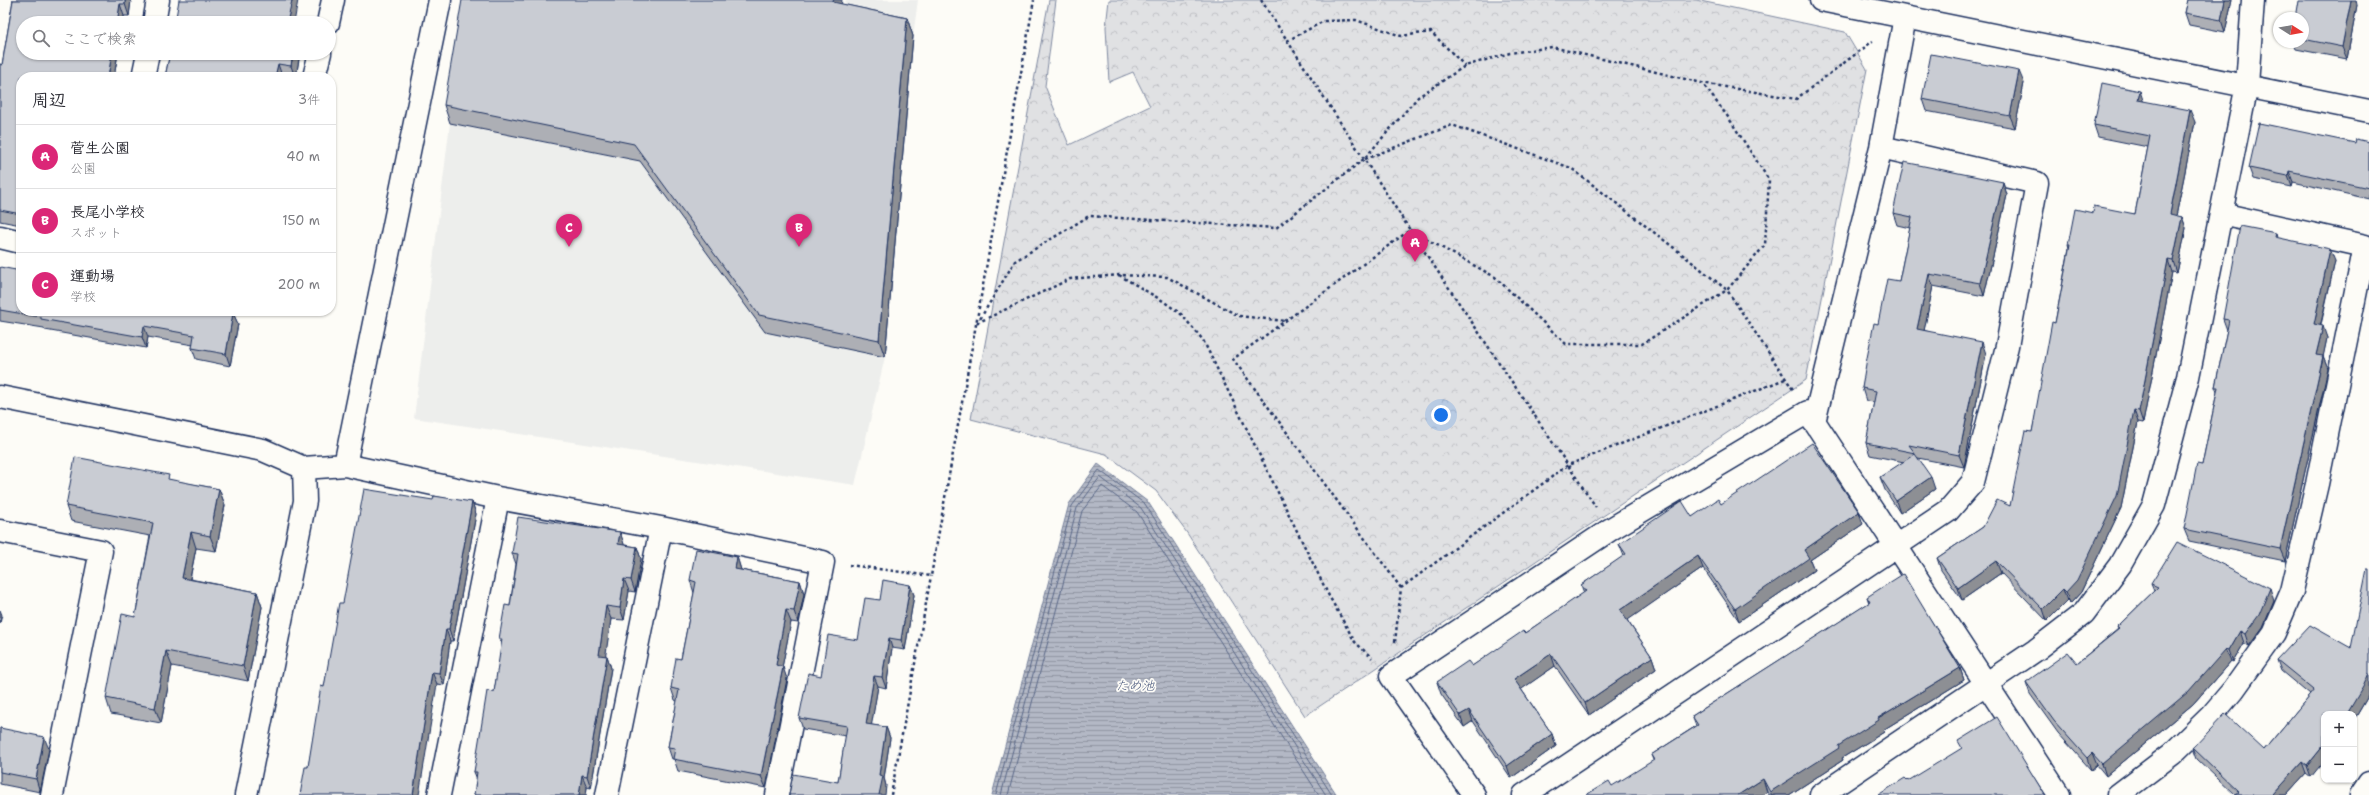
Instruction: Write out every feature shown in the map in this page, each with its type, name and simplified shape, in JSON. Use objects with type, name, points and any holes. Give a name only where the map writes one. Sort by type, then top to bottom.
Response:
[{"type":"street","points":[[155,16],[158,0]]},
{"type":"street","points":[[330,16],[333,0]]},
{"type":"street","points":[[345,464],[440,0]]},
{"type":"street","points":[[1821,0],[2247,85],[2369,111]]},
{"type":"street","points":[[1821,795],[2036,650],[2084,613],[2120,565],[2154,505],[2188,377],[2247,85],[2253,0]]},
{"type":"street","points":[[1474,795],[1391,676],[1611,529],[1811,417],[1881,147],[1905,17]]},
{"type":"street","points":[[144,72],[147,60]]},
{"type":"street","points":[[315,72],[318,60]]},
{"type":"street","points":[[1524,795],[1894,545],[1948,511],[1973,482],[2006,346],[2037,183],[1881,147]]},
{"type":"street","points":[[2118,795],[2172,754],[2211,716],[2234,689],[2274,633],[2292,591],[2317,484],[2365,246],[2221,214]]},
{"type":"street","points":[[0,237],[16,241]]},
{"type":"street","points":[[0,397],[263,450],[304,468],[345,464],[498,498],[661,528],[824,562],[777,795]]},
{"type":"street","points":[[1811,417],[2059,795]]},
{"type":"street","points":[[246,795],[305,501],[304,468]]},
{"type":"street","points":[[439,795],[498,498]]},
{"type":"street","points":[[607,795],[661,528]]},
{"type":"street","points":[[0,531],[101,550],[52,795]]},
{"type":"street","points":[[2361,795],[2369,783]]},
{"type":"path","points":[[891,795],[977,324],[1034,0]]},
{"type":"path","points":[[1261,0],[1410,230],[1611,529]]},
{"type":"path","points":[[977,324],[1015,261],[1089,216],[1276,228],[1364,159],[1418,96],[1465,66],[1510,52],[1552,47],[1702,83],[1796,99],[1905,17]]},
{"type":"path","points":[[1288,41],[1324,21],[1356,20],[1401,36],[1430,32],[1465,66]]},
{"type":"path","points":[[1410,230],[1495,277],[1566,344],[1642,344],[1727,290],[1766,245],[1769,180],[1728,117],[1702,83]]},
{"type":"path","points":[[1364,159],[1452,125],[1572,168],[1727,290],[1811,417]]},
{"type":"path","points":[[1391,676],[1401,588],[1233,359],[1410,230]]},
{"type":"path","points":[[977,324],[1070,278],[1120,275],[1166,277],[1239,316],[1285,321]]},
{"type":"path","points":[[1120,275],[1164,301],[1181,314],[1203,340],[1329,596],[1354,642],[1391,676]]},
{"type":"path","points":[[1401,588],[1568,466],[1785,379]]},
{"type":"path","points":[[824,562],[931,576]]},
{"type":"shaded area","points":[[846,0],[918,0],[913,36],[839,19]]},
{"type":"shaded area","points":[[450,123],[640,161],[885,357],[855,485],[414,418]]},
{"type":"green space","points":[[1049,0],[1056,0],[1045,86],[1069,145],[1150,106],[1133,72],[1109,82],[1106,27],[1109,0],[1696,0],[1845,32],[1867,69],[1806,380],[1305,716],[1187,533],[1156,491],[1106,454],[971,419]]},
{"type":"water","name":"ため池","points":[[1098,464],[1148,502],[1337,795],[992,795],[1069,504]]},
{"type":"building","points":[[13,0],[125,0],[125,4],[120,4],[118,16],[16,16],[16,60],[111,60],[109,72],[16,72],[16,213],[0,210],[0,64],[2,65]]},
{"type":"building","points":[[179,0],[292,0],[289,16],[176,16]]},
{"type":"building","points":[[462,0],[833,0],[833,2],[907,18],[879,340],[759,315],[634,144],[444,105]]},
{"type":"building","points":[[2188,0],[2225,0],[2221,20],[2185,13]]},
{"type":"building","points":[[2298,0],[2351,0],[2342,47],[2309,40],[2309,12],[2296,12]]},
{"type":"building","points":[[1931,54],[2019,71],[2010,116],[1922,99]]},
{"type":"building","points":[[169,60],[292,60],[291,66],[278,64],[276,72],[166,72]]},
{"type":"building","points":[[2102,83],[2140,91],[2138,100],[2190,110],[2170,214],[2182,217],[2173,261],[2168,260],[2139,411],[2134,410],[2117,496],[2077,580],[2066,592],[2063,589],[2043,609],[1996,561],[1958,588],[1937,558],[1983,527],[1997,500],[2010,506],[2025,431],[2032,432],[2052,322],[2055,323],[2070,245],[2068,245],[2075,209],[2093,213],[2094,206],[2135,214],[2150,136],[2094,125]]},
{"type":"building","points":[[2259,123],[2355,143],[2356,139],[2369,142],[2369,188],[2289,171],[2288,176],[2249,168]]},
{"type":"building","points":[[1904,162],[2003,182],[1980,283],[1929,274],[1917,329],[1982,342],[1959,455],[1909,445],[1915,453],[1866,443],[1876,391],[1862,388],[1874,323],[1878,324],[1887,279],[1899,281],[1912,217],[1893,213]]},
{"type":"building","points":[[2240,226],[2276,233],[2275,237],[2330,249],[2314,324],[2323,326],[2316,355],[2323,356],[2280,549],[2184,529],[2197,464],[2202,465],[2218,387],[2215,387],[2229,320],[2223,319]]},
{"type":"building","points":[[0,267],[16,270],[16,313],[0,310]]},
{"type":"building","points":[[35,316],[232,316],[226,354],[192,348],[194,335],[144,326],[142,337],[41,319],[41,317]]},
{"type":"building","points":[[1812,443],[1859,512],[1804,550],[1809,558],[1735,609],[1698,556],[1620,610],[1652,657],[1585,703],[1551,654],[1514,679],[1552,734],[1507,766],[1469,710],[1460,715],[1437,682],[1468,661],[1472,666],[1523,631],[1525,633],[1586,591],[1581,585],[1626,554],[1619,544],[1682,501],[1692,517],[1718,499],[1721,504]]},
{"type":"building","points":[[1915,454],[1931,477],[1896,501],[1880,477]]},
{"type":"building","points":[[75,457],[169,475],[168,479],[219,489],[210,536],[191,532],[182,578],[257,592],[243,666],[166,651],[155,708],[106,698],[122,614],[135,617],[153,523],[66,506]]},
{"type":"building","points":[[364,489],[433,500],[434,496],[472,502],[449,629],[446,629],[439,673],[432,672],[413,795],[300,795],[305,767],[308,767],[321,686],[324,687],[339,603],[343,603]]},
{"type":"building","points":[[518,517],[620,532],[618,544],[637,547],[631,580],[624,579],[620,608],[606,606],[599,655],[607,656],[587,776],[582,775],[579,795],[474,795],[477,772],[474,772],[487,691],[494,692],[502,639],[499,639],[505,605],[510,606],[518,554],[512,553]]},
{"type":"building","points":[[2177,542],[2270,588],[2259,615],[2245,634],[2240,631],[2229,650],[2226,649],[2188,692],[2102,764],[2092,753],[2087,758],[2054,721],[2026,682],[2068,652],[2077,663],[2119,629],[2117,627],[2158,587],[2151,584]]},
{"type":"building","points":[[696,549],[737,557],[735,569],[800,581],[794,611],[786,610],[776,665],[783,667],[761,776],[673,759],[675,748],[668,747],[679,690],[671,688],[676,658],[681,659],[696,582],[690,580]]},
{"type":"building","points":[[2367,569],[2369,569],[2369,673],[2363,687],[2349,711],[2321,711],[2321,749],[2307,766],[2302,762],[2272,795],[2235,795],[2239,792],[2193,748],[2225,714],[2264,750],[2314,690],[2277,660],[2310,625],[2351,648]]},
{"type":"building","points":[[1903,574],[1960,668],[1878,718],[1879,720],[1838,746],[1839,748],[1770,792],[1763,779],[1738,795],[1586,795],[1609,781],[1612,786],[1654,760],[1651,755],[1698,725],[1692,716],[1870,602],[1867,597]]},
{"type":"building","points":[[883,580],[910,585],[901,640],[889,638],[882,677],[874,676],[866,724],[886,727],[879,775],[883,776],[879,795],[789,795],[793,774],[838,782],[847,726],[799,718],[808,673],[821,676],[828,635],[858,640],[865,598],[880,600]]},
{"type":"building","points":[[1997,717],[2045,795],[1878,795],[1905,778],[1908,781],[1962,748],[1958,741]]},
{"type":"building","points":[[0,728],[44,737],[36,779],[0,772]]},
{"type":"place","name":"運動場","points":[[569,247]]},
{"type":"place","name":"長尾小学校","points":[[799,247]]},
{"type":"place","name":"菅生公園","points":[[1415,262]]}]
